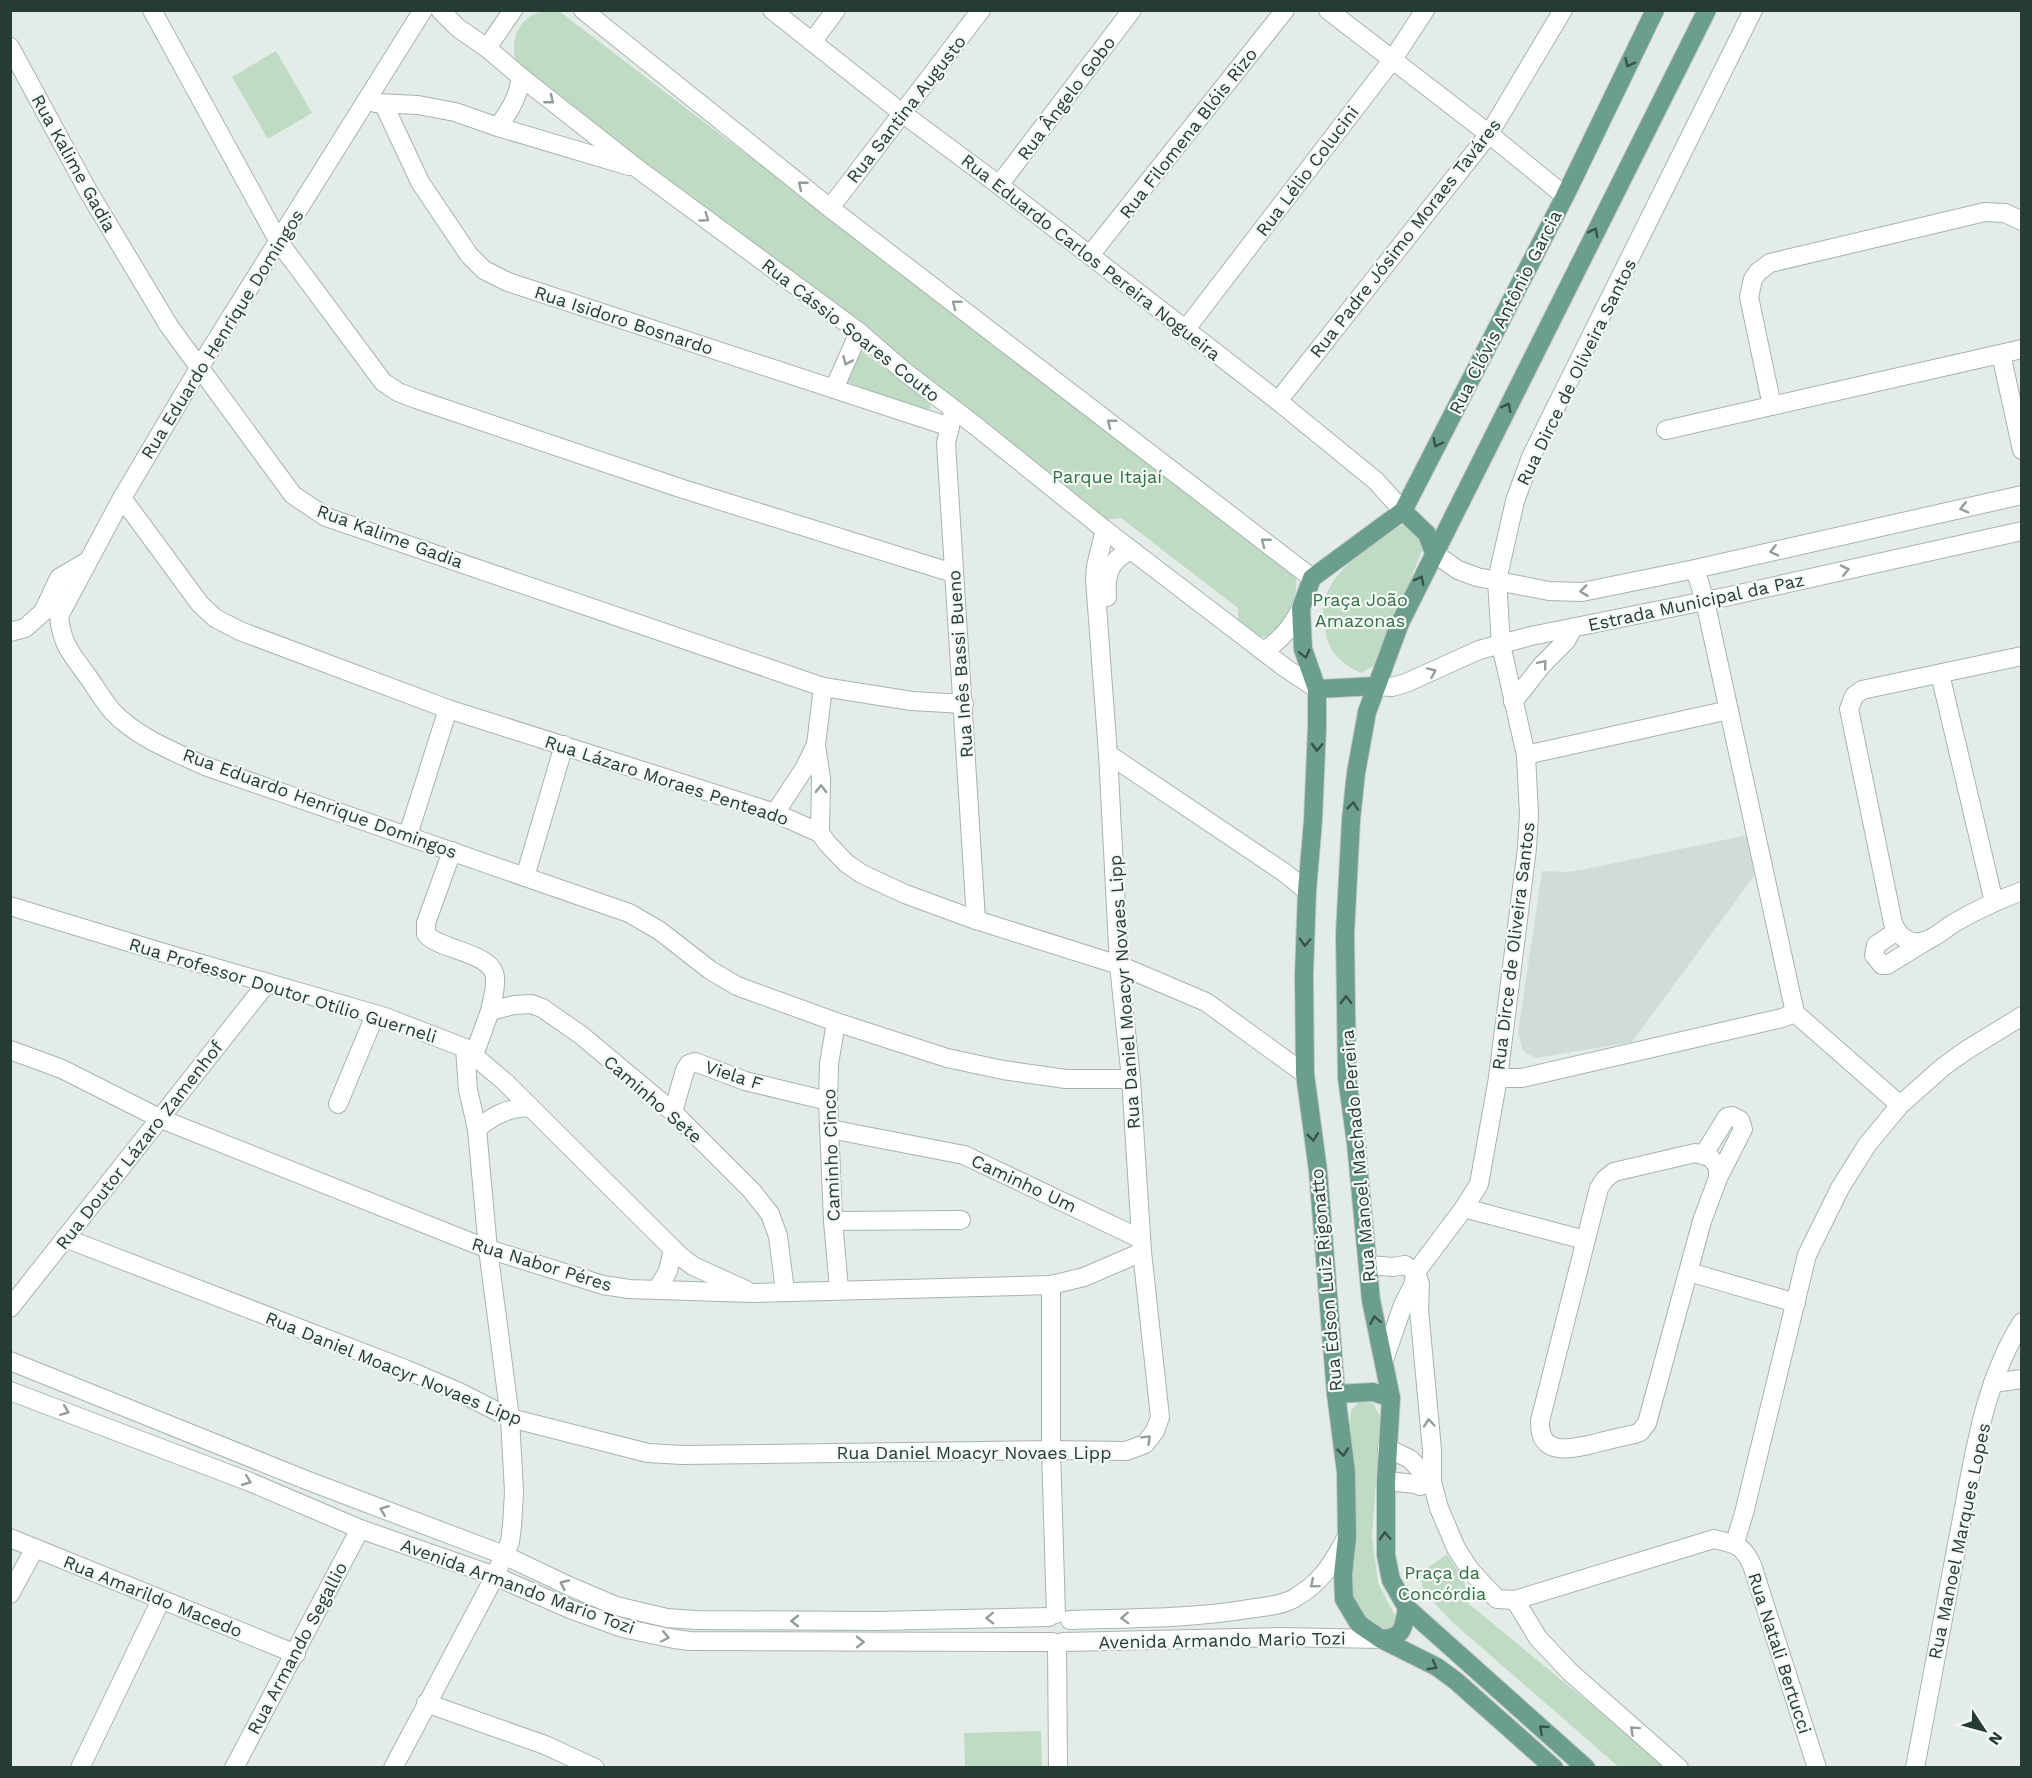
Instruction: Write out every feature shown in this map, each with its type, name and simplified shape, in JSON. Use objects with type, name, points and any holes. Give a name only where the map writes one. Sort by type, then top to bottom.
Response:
[{"type":"main road","name":"Rua Clóvis Antônio Garcia","points":[[1312,578],[1403,511],[1565,196],[1655,10]]},
{"type":"main road","points":[[1689,43],[1696,10]]},
{"type":"main road","points":[[1434,553],[1707,10]]},
{"type":"main road","points":[[1403,511],[1427,534],[1434,553]]},
{"type":"main road","name":"Rua Manoel Machado Pereira","points":[[1434,553],[1400,623],[1367,712],[1356,773],[1351,820],[1345,934],[1347,1078],[1356,1143],[1371,1300],[1391,1398],[1387,1448],[1386,1555],[1391,1580],[1407,1608],[1586,1767]]},
{"type":"main road","points":[[1301,608],[1312,578]]},
{"type":"main road","name":"Rua Édson Luiz Rigonatto","points":[[1301,608],[1303,649],[1317,689],[1317,741],[1307,891],[1305,1074],[1318,1171],[1336,1394],[1346,1472],[1347,1537],[1343,1575],[1344,1599],[1359,1624],[1381,1639],[1437,1667],[1554,1767]]},
{"type":"main road","points":[[1317,689],[1376,686]]},
{"type":"main road","points":[[1336,1394],[1373,1392],[1391,1398]]},
{"type":"main road","points":[[1381,1639],[1394,1638],[1398,1635],[1404,1623],[1407,1608]]},
{"type":"street","points":[[152,10],[279,242],[383,382],[398,392],[683,489],[953,573]]},
{"type":"street","name":"Rua Eduardo Henrique Domingos","points":[[423,10],[375,104],[279,242],[199,368],[122,498],[59,616],[61,636],[70,651],[112,711],[153,742],[205,766],[629,913],[660,931],[710,970],[737,986],[946,1058],[1003,1070],[1066,1079],[1131,1080]]},
{"type":"street","name":"Rua Cássio Soares Couto","points":[[440,10],[458,28],[488,48],[520,77],[638,169],[859,332],[951,418],[977,427],[1105,530],[1263,651],[1317,689]]},
{"type":"street","points":[[488,48],[513,10]]},
{"type":"street","points":[[583,10],[830,208],[1312,578]]},
{"type":"street","name":"Rua Eduardo Carlos Pereira Nogueira","points":[[772,10],[902,113],[999,185],[1278,401],[1376,481],[1403,511]]},
{"type":"street","points":[[812,42],[836,10]]},
{"type":"street","name":"Rua Santina Augusto","points":[[830,208],[981,10]]},
{"type":"street","name":"Rua Ângelo Gobo","points":[[999,185],[1132,10]]},
{"type":"street","name":"Rua Filomena Blóis Rizo","points":[[1090,255],[1285,10]]},
{"type":"street","points":[[1328,10],[1489,134],[1565,196]]},
{"type":"street","name":"Rua Lélio Colucini","points":[[1185,329],[1393,59],[1425,10]]},
{"type":"street","name":"Rua Padre Jósimo Moraes Taváres","points":[[1278,401],[1489,134],[1563,10]]},
{"type":"street","name":"Rua Dirce de Oliveira Santos","points":[[1384,1360],[1416,1272],[1479,1184],[1498,1078],[1527,848],[1529,814],[1526,755],[1501,645],[1497,580],[1515,501],[1531,457],[1753,10]]},
{"type":"street","name":"Rua Kalime Gadia","points":[[10,47],[83,181],[169,327],[293,495],[326,517],[823,687],[912,701],[964,704]]},
{"type":"street","points":[[498,127],[514,103],[520,77]]},
{"type":"street","points":[[10,81],[30,84]]},
{"type":"street","points":[[375,104],[418,105],[455,112],[638,169]]},
{"type":"street","name":"Rua Isidoro Bosnardo","points":[[375,104],[420,182],[469,255],[484,270],[508,282],[834,389],[951,418]]},
{"type":"street","points":[[1772,406],[1749,297],[1753,279],[1763,267],[1770,263],[1984,212],[2005,213],[2022,221]]},
{"type":"street","points":[[834,389],[859,332]]},
{"type":"street","points":[[1666,430],[2022,349]]},
{"type":"street","points":[[2001,354],[2022,450]]},
{"type":"street","name":"Rua Inês Bassi Bueno","points":[[951,418],[946,443],[976,920]]},
{"type":"street","name":"Estrada Municipal da Paz","points":[[1434,553],[1450,565],[1468,574],[1549,591],[1582,592],[1695,569],[2022,495]]},
{"type":"street","name":"Rua Lázaro Moraes Penteado","points":[[122,498],[200,604],[215,618],[240,631],[448,709],[775,813],[820,833],[826,843],[846,863],[862,874],[905,894],[976,920],[1119,965],[1206,1002],[1305,1074]]},
{"type":"street","name":"Rua Daniel Moacyr Novaes Lipp","points":[[65,1238],[405,1369],[459,1392],[510,1418],[648,1453],[683,1455],[1126,1451],[1144,1444],[1155,1431],[1160,1417],[1142,1246],[1131,1080],[1119,965],[1096,566],[1105,530]]},
{"type":"street","name":"Estrada Municipal da Paz","points":[[1376,686],[1392,687],[1406,683],[1479,650],[2022,531]]},
{"type":"street","name":"Rua Daniel Moacyr Novaes Lipp","points":[[1100,639],[1106,622],[1108,606],[1107,575],[1112,564],[1120,555],[1131,550]]},
{"type":"street","points":[[10,632],[25,628],[43,612],[59,578],[88,561]]},
{"type":"street","points":[[1695,569],[1705,601],[1795,1013],[1900,1105]]},
{"type":"street","points":[[1263,651],[1276,644],[1288,632],[1301,608]]},
{"type":"street","points":[[1513,702],[1542,665],[1566,641],[1573,628]]},
{"type":"street","points":[[1926,941],[1913,942],[1906,939],[1897,931],[1893,923],[1849,714],[1850,705],[1854,696],[1862,690],[2022,656]]},
{"type":"street","points":[[1940,674],[1995,901]]},
{"type":"street","points":[[820,833],[821,778],[816,745],[823,687]]},
{"type":"street","points":[[408,835],[448,709]]},
{"type":"street","points":[[1526,755],[1729,710]]},
{"type":"street","points":[[525,877],[564,745]]},
{"type":"street","points":[[775,813],[816,745]]},
{"type":"street","points":[[1108,754],[1285,873],[1307,891]]},
{"type":"street","points":[[393,1767],[495,1576],[510,1542],[512,1527],[514,1492],[510,1418],[488,1250],[477,1129],[468,1090],[470,1052],[490,1011],[495,978],[493,969],[486,962],[436,942],[426,934],[426,923],[452,850]]},
{"type":"street","points":[[1285,873],[1309,870]]},
{"type":"street","points":[[1897,931],[1876,945],[1874,955],[1882,965],[1887,965],[1995,901],[2022,891]]},
{"type":"street","name":"Rua Professor Doutor Otílio Guerneli","points":[[10,906],[375,1016],[385,1017],[470,1052],[530,1107],[673,1249],[693,1266],[752,1293]]},
{"type":"street","name":"Rua Doutor Lázaro Zamenhof","points":[[10,1308],[267,983]]},
{"type":"street","name":"Caminho Sete","points":[[490,1011],[514,1005],[531,1004],[542,1008],[581,1035],[673,1112],[752,1191],[770,1214],[778,1236],[785,1292]]},
{"type":"street","points":[[1498,1078],[1522,1078],[1782,1018],[1795,1013]]},
{"type":"street","points":[[338,1104],[375,1016]]},
{"type":"street","points":[[1369,1265],[1393,1267],[1405,1265],[1416,1272],[1420,1284],[1419,1309],[1432,1450],[1432,1482],[1438,1508],[1451,1538],[1470,1570],[1497,1599],[1515,1600],[1714,1539],[1735,1544],[1807,1256],[1828,1210],[1868,1145],[1900,1105],[1958,1056],[2022,1016]]},
{"type":"street","name":"Caminho Cinco","points":[[836,1022],[829,1064],[828,1101],[833,1221],[839,1290]]},
{"type":"street","points":[[1270,1048],[1305,1047]]},
{"type":"street","name":"Rua Nabor Péres","points":[[10,1050],[62,1069],[161,1119],[488,1250],[603,1285],[629,1289],[752,1293],[1051,1285],[1084,1277],[1142,1246]]},
{"type":"street","name":"Viela F","points":[[673,1112],[685,1070],[695,1062],[745,1081],[828,1101]]},
{"type":"street","points":[[477,1129],[494,1115],[505,1110],[530,1107]]},
{"type":"street","points":[[1704,1154],[1727,1117],[1732,1116],[1740,1120],[1743,1129],[1719,1178],[1702,1221],[1647,1423],[1635,1434],[1566,1450],[1548,1443],[1544,1438],[1540,1421],[1599,1188],[1609,1175],[1695,1153],[1704,1154],[1715,1162],[1719,1178]]},
{"type":"street","name":"Caminho Um","points":[[830,1129],[964,1155],[1142,1246]]},
{"type":"street","points":[[1464,1208],[1585,1240]]},
{"type":"street","points":[[833,1221],[961,1220]]},
{"type":"street","points":[[657,1290],[668,1271],[673,1249]]},
{"type":"street","points":[[1689,1272],[1796,1303]]},
{"type":"street","points":[[1051,1285],[1051,1450],[1058,1617],[1072,1633],[1058,1642]]},
{"type":"street","name":"Rua Manoel Marques Lopes","points":[[1915,1767],[1974,1453],[1993,1383],[2010,1339],[2022,1322]]},
{"type":"street","name":"Avenida Armando Mario Tozi","points":[[10,1361],[306,1480],[504,1555],[569,1587],[616,1606],[667,1618],[717,1621],[876,1621],[1213,1615],[1276,1605],[1290,1600],[1323,1576],[1331,1567],[1347,1537]]},
{"type":"street","points":[[1993,1383],[2022,1379]]},
{"type":"street","name":"Avenida Armando Mario Tozi","points":[[10,1391],[250,1482],[360,1528],[495,1576],[551,1602],[612,1624],[674,1640],[896,1643],[1058,1642],[1215,1637],[1381,1639]]},
{"type":"street","points":[[1387,1448],[1410,1459],[1432,1482]]},
{"type":"street","points":[[1386,1482],[1420,1486],[1432,1482]]},
{"type":"street","name":"Rua Armando Segallio","points":[[234,1767],[296,1654],[360,1528]]},
{"type":"street","name":"Rua Amarildo Macedo","points":[[10,1538],[296,1654]]},
{"type":"street","name":"Rua Natali Bertucci","points":[[1735,1544],[1745,1551],[1752,1565],[1816,1767]]},
{"type":"street","points":[[10,1594],[35,1548]]},
{"type":"street","points":[[80,1767],[161,1600]]},
{"type":"street","points":[[1515,1600],[1538,1638],[1570,1672],[1679,1767]]},
{"type":"street","points":[[1213,1615],[1215,1637]]},
{"type":"street","points":[[1058,1617],[1044,1624],[1044,1633],[1058,1642]]},
{"type":"street","points":[[1058,1642],[1058,1767]]},
{"type":"street","points":[[426,1703],[545,1745],[595,1767]]},
{"type":"shaded area","points":[[1747,835],[1757,872],[1632,1042],[1536,1058],[1523,1051],[1518,1033],[1542,871],[1567,872],[1586,869]]},
{"type":"green space","name":"Parque Itajaí","points":[[543,11],[559,11],[746,154],[748,152],[1295,576],[1295,594],[1292,605],[1281,625],[1266,636],[1252,634],[1238,622],[1238,608],[1121,518],[1104,520],[517,65],[514,47],[517,32],[527,19]]},
{"type":"green space","points":[[276,51],[312,113],[268,139],[232,77]]},
{"type":"green space","points":[[856,347],[928,400],[931,408],[921,411],[842,380]]},
{"type":"green space","name":"Praça João Amazonas","points":[[1402,525],[1416,534],[1423,548],[1377,664],[1361,673],[1347,665],[1332,650],[1323,618],[1323,606],[1327,592],[1344,569],[1354,559]]},
{"type":"green space","points":[[1359,1402],[1373,1403],[1381,1418],[1372,1537],[1378,1583],[1398,1619],[1396,1629],[1386,1634],[1358,1614],[1348,1583],[1349,1431],[1351,1410]]},
{"type":"green space","name":"Praça da Concórdia","points":[[1447,1554],[1464,1581],[1469,1604],[1667,1767],[1619,1767],[1451,1621],[1423,1590],[1421,1573]]},
{"type":"green space","points":[[1041,1731],[1042,1767],[965,1767],[964,1733]]}]
